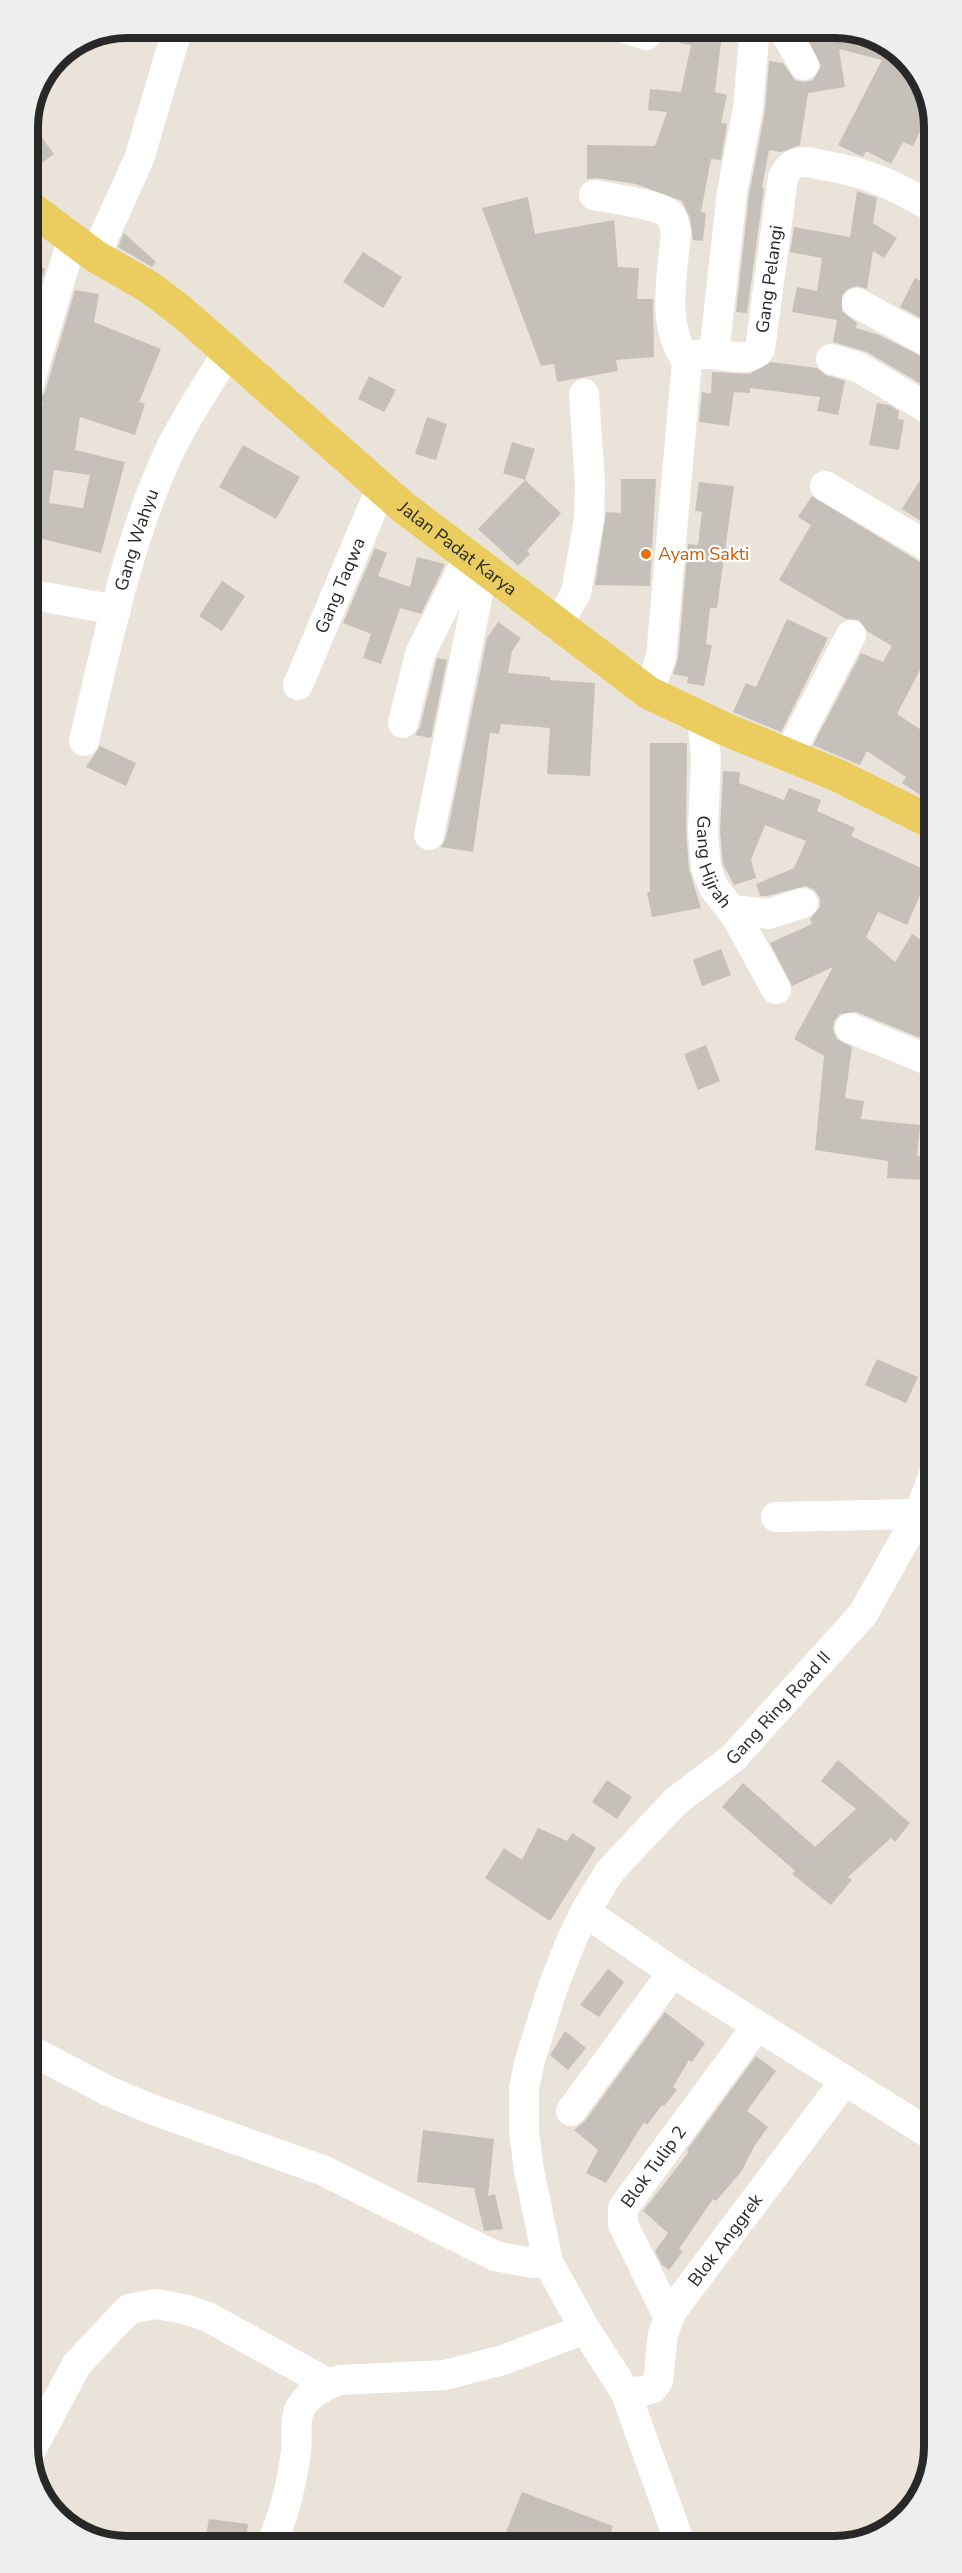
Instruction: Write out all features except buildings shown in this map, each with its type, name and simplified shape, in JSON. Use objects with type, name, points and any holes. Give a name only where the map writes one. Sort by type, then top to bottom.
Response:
[{"type":"main road","name":"Jalan Padat Karya","points":[[38,213],[83,248],[149,287],[182,312],[381,488],[557,626],[650,693],[702,718],[789,754],[924,819]]},
{"type":"street","points":[[38,362],[83,248],[139,159],[175,38]]},
{"type":"street","points":[[650,693],[661,657],[701,357],[748,108],[753,38]]},
{"type":"street","points":[[788,38],[804,65]]},
{"type":"street","name":"Gang Pelangi","points":[[701,357],[750,356],[760,349],[783,178],[788,169],[796,163],[806,162],[867,174],[889,182],[924,202]]},
{"type":"street","points":[[594,195],[659,210],[670,215],[676,232],[670,304],[672,327],[678,349],[701,357]]},
{"type":"street","points":[[857,303],[924,340]]},
{"type":"street","name":"Gang Wahyu","points":[[84,741],[132,553],[169,453],[227,353]]},
{"type":"street","points":[[831,359],[858,367],[924,406]]},
{"type":"street","points":[[557,626],[576,593],[589,519],[590,483],[584,394]]},
{"type":"street","points":[[825,486],[924,544]]},
{"type":"street","name":"Gang Taqwa","points":[[298,685],[381,488]]},
{"type":"street","points":[[403,723],[420,654],[476,564]]},
{"type":"street","points":[[429,835],[476,564]]},
{"type":"street","points":[[38,596],[116,610]]},
{"type":"street","points":[[789,754],[850,635]]},
{"type":"street","name":"Gang Hijrah","points":[[702,718],[706,758],[703,831],[706,868],[714,888],[732,910],[776,989]]},
{"type":"street","points":[[732,910],[769,914],[802,903]]},
{"type":"street","points":[[850,1028],[924,1058]]},
{"type":"street","name":"Gang Ring Road II","points":[[677,2536],[625,2391],[585,2329],[548,2262],[527,2160],[524,2132],[524,2088],[536,2037],[585,1912],[618,1863],[676,1801],[733,1758],[863,1614],[919,1514],[924,1501]]},
{"type":"street","points":[[776,1517],[919,1514]]},
{"type":"street","points":[[585,1912],[673,1972],[924,2131]]},
{"type":"street","points":[[571,2111],[673,1972]]},
{"type":"street","name":"Blok Tulip 2","points":[[669,2318],[623,2224],[622,2208],[757,2026]]},
{"type":"street","points":[[38,2054],[108,2091],[151,2109],[321,2170],[495,2256],[532,2263],[548,2262]]},
{"type":"street","name":"Blok Anggrek","points":[[625,2391],[641,2392],[652,2388],[658,2381],[663,2334],[669,2318],[844,2082]]},
{"type":"street","points":[[38,2437],[77,2364],[129,2309],[156,2304],[184,2309],[208,2317],[329,2384]]},
{"type":"street","points":[[274,2535],[288,2494],[296,2451],[299,2411],[309,2398],[329,2384],[340,2380],[445,2375],[503,2360],[585,2329]]},
{"type":"place","name":"Ayam Sakti","points":[[646,554]]}]
